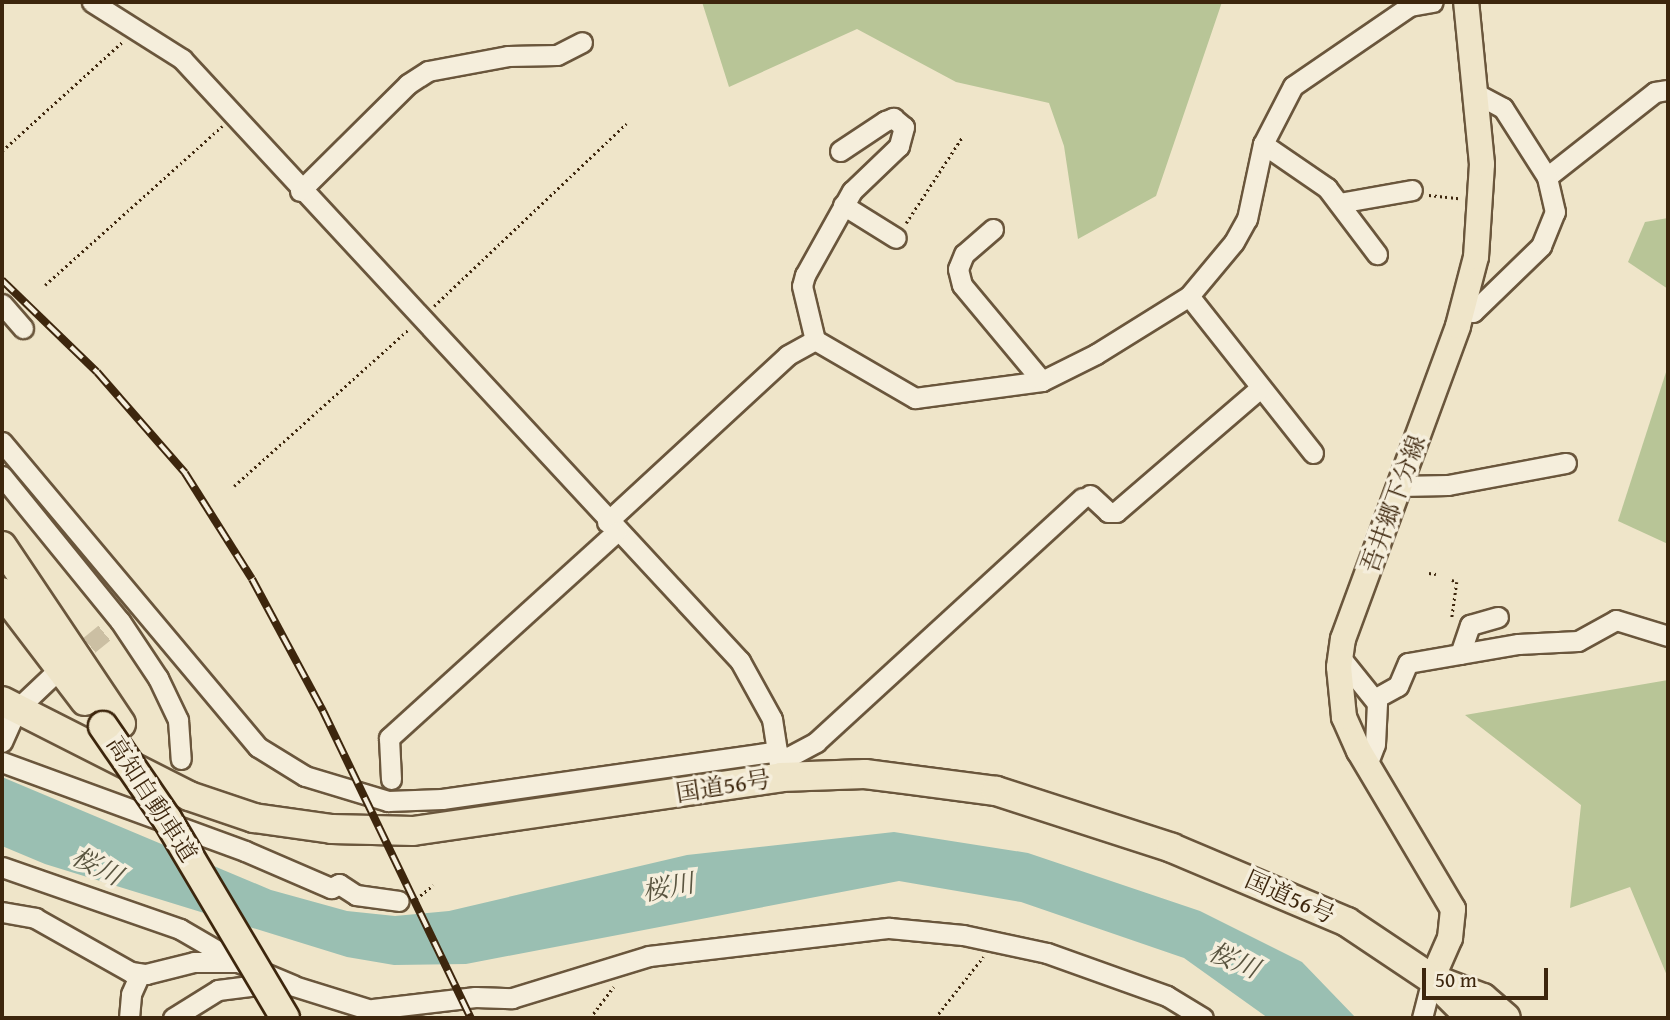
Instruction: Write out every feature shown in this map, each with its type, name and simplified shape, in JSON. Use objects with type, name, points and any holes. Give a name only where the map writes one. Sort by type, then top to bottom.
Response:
[{"type":"highway","points":[[2,546],[108,729]]},
{"type":"highway","name":"高知自動車道","points":[[2,592],[108,729],[167,819],[285,1018]]},
{"type":"highway","points":[[2,618],[108,729]]},
{"type":"highway","name":"国道56号","points":[[10,705],[189,796],[254,818],[332,830],[413,831],[780,763],[920,779],[996,791],[1172,848],[1347,922],[1432,979],[1471,1018]]},
{"type":"highway","name":"国道56号","points":[[1432,979],[1483,999],[1506,1018]]},
{"type":"main road","name":"吾井郷下分線","points":[[1432,979],[1450,938],[1453,909],[1367,765],[1344,717],[1340,657],[1463,310],[1480,223],[1482,163],[1466,2]]},
{"type":"street","points":[[92,2],[137,28],[182,59],[234,114],[300,191],[740,661],[764,698],[780,763]]},
{"type":"street","points":[[840,151],[893,118],[904,127],[899,146],[862,178],[843,205],[802,286],[815,340],[915,398],[1042,382],[1096,355],[1189,296],[1234,243],[1247,219],[1263,144],[1293,86],[1410,6],[1433,2]]},
{"type":"street","points":[[300,191],[408,84],[428,71],[508,57],[557,55],[582,42]]},
{"type":"street","points":[[1548,177],[1655,92],[1668,90]]},
{"type":"street","points":[[1463,310],[1473,312],[1541,246],[1555,212],[1548,177],[1503,108],[1475,93]]},
{"type":"street","points":[[1263,144],[1327,188],[1377,254]]},
{"type":"street","points":[[1339,203],[1412,190]]},
{"type":"street","points":[[843,205],[896,237]]},
{"type":"street","points":[[993,229],[964,254],[958,269],[962,285],[1042,382]]},
{"type":"street","points":[[1189,296],[1259,389],[1313,453]]},
{"type":"street","points":[[2,303],[23,328]]},
{"type":"street","points":[[391,779],[389,737],[612,527],[788,355],[815,340]]},
{"type":"street","points":[[2,442],[258,747],[305,776],[380,799],[482,795],[780,763],[816,741],[1086,497],[1108,512],[1116,512],[1259,389]]},
{"type":"street","points":[[1400,486],[1448,485],[1566,463]]},
{"type":"street","points":[[2,476],[117,622],[171,698],[181,759]]},
{"type":"street","points":[[117,622],[138,605]]},
{"type":"street","points":[[1460,654],[1470,625],[1498,617]]},
{"type":"street","points":[[1376,698],[1398,686],[1408,663],[1460,654],[1578,641],[1616,620],[1668,636]]},
{"type":"street","points":[[1340,657],[1376,698],[1377,730],[1367,765]]},
{"type":"street","points":[[2,742],[10,705],[53,674]]},
{"type":"street","points":[[2,762],[244,851],[331,888],[339,884],[356,895],[399,901]]},
{"type":"street","points":[[2,867],[180,929],[238,962],[293,985]]},
{"type":"street","points":[[2,912],[35,918],[112,963],[140,974],[194,962],[238,962]]},
{"type":"street","points":[[373,1009],[475,997],[512,998],[649,956],[889,928],[963,935],[1047,953],[1167,996],[1203,1018]]},
{"type":"street","points":[[129,1018],[131,995],[140,974]]},
{"type":"street","points":[[1422,1018],[1432,979]]},
{"type":"street","points":[[173,1018],[225,988],[281,982],[373,1009],[394,1018]]},
{"type":"path","points":[[2,151],[137,28]]},
{"type":"path","points":[[45,285],[234,114]]},
{"type":"path","points":[[234,486],[420,320],[626,124]]},
{"type":"path","points":[[896,237],[963,135]]},
{"type":"path","points":[[1412,190],[1458,195],[1460,201]]},
{"type":"path","points":[[1430,573],[1436,574]]},
{"type":"path","points":[[935,1018],[985,955]]},
{"type":"path","points":[[590,1018],[614,986]]},
{"type":"green space","points":[[702,2],[1222,2],[1156,196],[1078,239],[1064,146],[1049,103],[956,82],[857,29],[729,87]]},
{"type":"green space","points":[[1668,218],[1668,289],[1628,262],[1645,222]]},
{"type":"green space","points":[[1668,366],[1668,544],[1618,521]]},
{"type":"green space","points":[[1668,680],[1668,978],[1630,887],[1570,908],[1581,805],[1465,715]]},
{"type":"water","name":"桜川","points":[[2,777],[271,890],[347,911],[395,916],[449,911],[687,855],[894,832],[1028,853],[1200,911],[1302,962],[1356,1018],[1268,1018],[1184,958],[1021,902],[899,881],[466,964],[394,965],[347,957],[45,864],[2,846]]},
{"type":"tunnel","points":[[67,663],[115,624]]},
{"type":"railway","points":[[2,280],[97,372],[185,473],[252,579],[323,711],[471,1018]]}]
